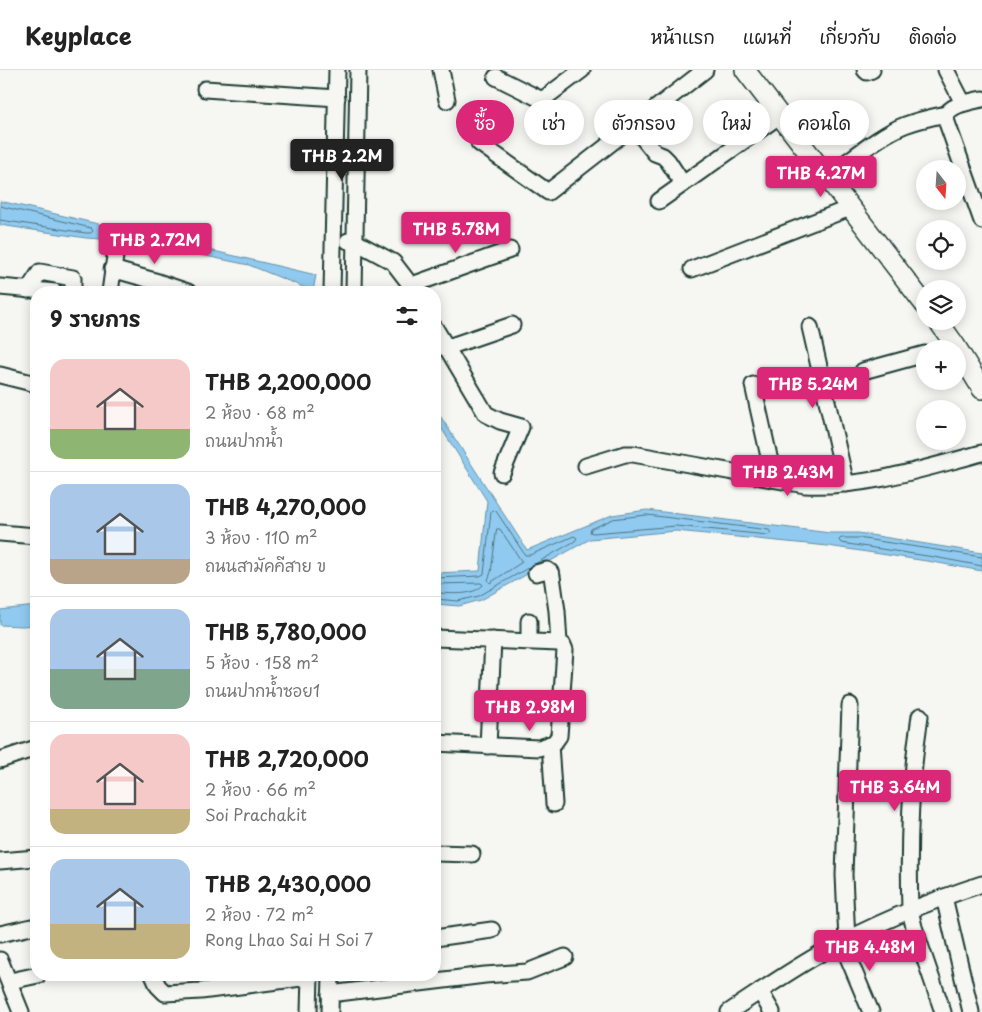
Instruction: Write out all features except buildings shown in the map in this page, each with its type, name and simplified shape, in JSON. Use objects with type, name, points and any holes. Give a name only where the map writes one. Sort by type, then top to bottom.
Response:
[{"type":"main road","points":[[745,70],[916,293]]},
{"type":"main road","points":[[966,366],[980,381]]},
{"type":"street","points":[[332,286],[337,70]]},
{"type":"street","points":[[354,286],[358,70]]},
{"type":"street","points":[[441,70],[447,100]]},
{"type":"street","points":[[667,100],[705,70]]},
{"type":"street","points":[[865,70],[867,72],[872,70]]},
{"type":"street","points":[[946,70],[963,103]]},
{"type":"street","points":[[496,77],[542,100],[574,72]]},
{"type":"street","points":[[205,89],[337,98]]},
{"type":"street","points":[[982,99],[963,103],[949,110],[945,119],[982,221]]},
{"type":"street","points":[[826,177],[903,126],[926,118],[946,114]]},
{"type":"street","points":[[660,201],[779,116]]},
{"type":"street","points":[[483,145],[548,192],[609,145]]},
{"type":"street","points":[[649,145],[655,153],[663,156],[683,184]]},
{"type":"street","points":[[692,269],[850,208]]},
{"type":"street","points":[[334,239],[356,242],[393,262],[412,286]]},
{"type":"street","points":[[111,286],[117,242]]},
{"type":"street","points":[[421,286],[510,250]]},
{"type":"street","points":[[112,269],[170,286]]},
{"type":"street","points":[[31,286],[40,272],[73,278],[73,286]]},
{"type":"street","points":[[0,287],[28,290],[30,287]]},
{"type":"street","points":[[446,348],[512,325]]},
{"type":"street","points":[[810,327],[846,484]]},
{"type":"street","points":[[441,339],[486,414],[500,421],[520,427],[502,473]]},
{"type":"street","points":[[863,371],[916,356]]},
{"type":"street","points":[[0,375],[30,382]]},
{"type":"street","points":[[754,385],[774,479]]},
{"type":"street","points":[[586,466],[625,454],[633,454],[805,485],[823,486],[846,484],[902,473],[982,453]]},
{"type":"street","points":[[0,533],[30,536]]},
{"type":"street","points":[[441,743],[539,748],[554,743],[559,736],[562,645],[552,576],[547,570],[536,573]]},
{"type":"street","points":[[529,621],[529,641]]},
{"type":"street","points":[[441,638],[529,641],[562,645]]},
{"type":"street","points":[[488,746],[492,640]]},
{"type":"street","points":[[850,705],[844,875],[844,942],[871,1012]]},
{"type":"street","points":[[920,716],[913,758],[910,804],[910,910],[943,1012]]},
{"type":"street","points":[[550,744],[554,804]]},
{"type":"street","points":[[0,760],[30,750]]},
{"type":"street","points":[[441,853],[472,854]]},
{"type":"street","points":[[0,861],[30,858]]},
{"type":"street","points":[[729,1012],[815,957],[844,942],[910,910],[982,884]]},
{"type":"street","points":[[944,897],[971,1012]]},
{"type":"street","points":[[0,934],[30,927]]},
{"type":"street","points":[[441,937],[492,930]]},
{"type":"street","points":[[441,980],[527,972],[565,958]]},
{"type":"street","points":[[0,960],[21,1012]]},
{"type":"street","points":[[15,980],[30,977]]},
{"type":"street","points":[[156,981],[165,993],[201,991],[274,981]]},
{"type":"street","points":[[309,1012],[310,981]]},
{"type":"street","points":[[330,1012],[331,981]]},
{"type":"street","points":[[330,994],[436,981]]},
{"type":"street","points":[[760,991],[772,1012]]},
{"type":"water","points":[[0,201],[316,275],[314,286],[301,286],[249,265],[133,241],[86,238],[0,225]]},
{"type":"water","points":[[441,417],[527,550],[612,515],[647,510],[830,533],[858,533],[982,553],[982,571],[828,546],[676,531],[590,539],[481,600],[459,606],[441,604],[441,573],[480,571],[487,501],[441,428]]},
{"type":"water","points":[[30,607],[30,625],[0,625],[0,610]]}]
